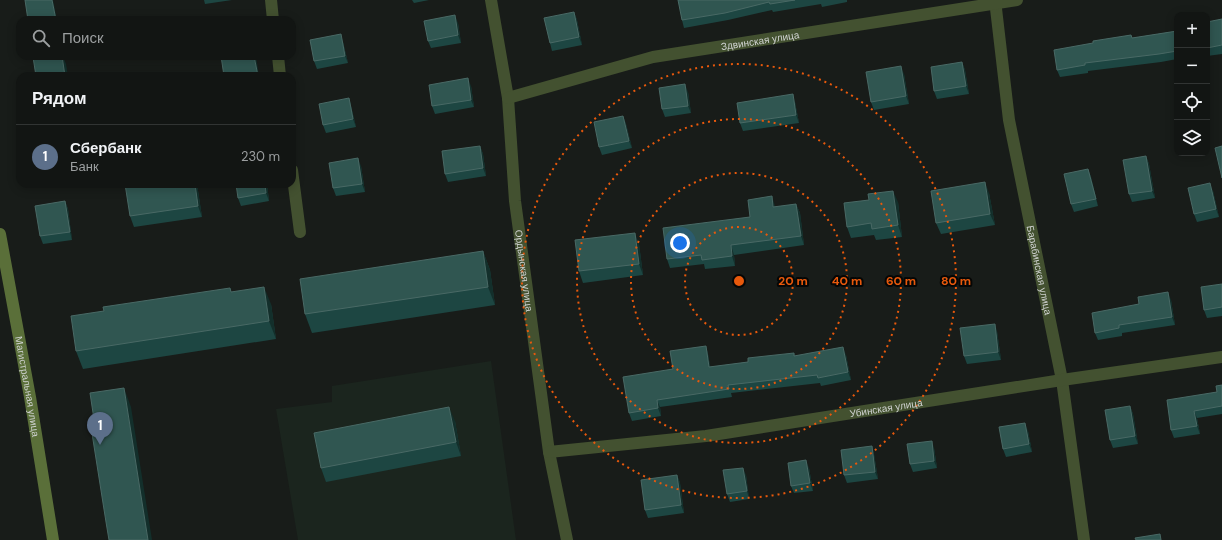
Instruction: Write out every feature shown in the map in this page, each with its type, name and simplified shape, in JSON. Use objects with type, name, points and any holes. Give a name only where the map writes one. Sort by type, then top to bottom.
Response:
[{"type":"main road","name":"Магистральная улица","points":[[0,234],[4,282],[30,396],[53,540]]},
{"type":"street","points":[[271,0],[273,16]]},
{"type":"street","name":"Ордынская улица","points":[[491,0],[508,98],[515,201],[549,452],[567,540]]},
{"type":"street","name":"Здвинская улица","points":[[508,98],[653,57],[995,2],[1017,0]]},
{"type":"street","name":"Барабинская улица","points":[[995,2],[1009,120],[1062,380],[1084,540]]},
{"type":"street","points":[[278,60],[280,72]]},
{"type":"street","points":[[294,188],[300,232]]},
{"type":"street","name":"Убинская улица","points":[[549,452],[706,436],[1062,380],[1222,357]]},
{"type":"shaded area","points":[[491,361],[516,540],[298,540],[276,409],[332,402],[332,386]]},
{"type":"building","points":[[25,0],[52,0],[55,16],[27,16]]},
{"type":"building","points":[[678,0],[795,0],[770,4],[769,2],[725,13],[682,20]]},
{"type":"building","points":[[574,12],[579,37],[550,43],[544,18]]},
{"type":"building","points":[[455,15],[458,35],[428,41],[424,21]]},
{"type":"building","points":[[1222,19],[1222,45],[1210,47],[1210,21]]},
{"type":"building","points":[[1174,31],[1174,52],[1085,63],[1085,65],[1057,70],[1054,50],[1093,43],[1093,41],[1131,35],[1132,38]]},
{"type":"building","points":[[341,34],[345,56],[314,61],[310,40]]},
{"type":"building","points":[[33,60],[63,60],[64,72],[35,72]]},
{"type":"building","points":[[222,60],[255,60],[257,72],[223,72]]},
{"type":"building","points":[[962,62],[966,86],[934,91],[931,67]]},
{"type":"building","points":[[901,66],[906,96],[871,102],[866,72]]},
{"type":"building","points":[[468,78],[471,100],[432,106],[429,85]]},
{"type":"building","points":[[685,84],[688,106],[662,109],[659,88]]},
{"type":"building","points":[[793,94],[796,115],[740,123],[737,103]]},
{"type":"building","points":[[349,98],[353,119],[323,125],[319,104]]},
{"type":"building","points":[[623,116],[629,141],[599,147],[594,122]]},
{"type":"building","points":[[480,146],[483,168],[445,174],[442,151]]},
{"type":"building","points":[[1222,146],[1222,178],[1215,148]]},
{"type":"building","points":[[1146,156],[1152,191],[1129,194],[1123,160]]},
{"type":"building","points":[[358,158],[362,184],[333,188],[329,163]]},
{"type":"building","points":[[1088,169],[1096,199],[1071,204],[1064,174]]},
{"type":"building","points":[[985,182],[990,214],[936,223],[931,191]]},
{"type":"building","points":[[1210,183],[1216,209],[1194,214],[1188,188]]},
{"type":"building","points":[[126,188],[196,188],[198,206],[130,216]]},
{"type":"building","points":[[237,188],[265,188],[266,193],[238,198]]},
{"type":"building","points":[[893,191],[898,225],[872,229],[871,223],[847,227],[844,203],[869,200],[868,194]]},
{"type":"building","points":[[772,196],[773,207],[796,204],[801,236],[731,245],[732,256],[702,260],[701,255],[667,259],[663,228],[750,217],[748,200]]},
{"type":"building","points":[[65,201],[70,232],[40,236],[35,206]]},
{"type":"building","points":[[635,233],[639,264],[579,271],[575,240]]},
{"type":"building","points":[[483,251],[488,287],[305,314],[300,279]]},
{"type":"building","points":[[1222,284],[1222,307],[1204,310],[1201,287]]},
{"type":"building","points":[[264,287],[269,321],[76,351],[71,316],[104,311],[103,307],[230,288],[231,292]]},
{"type":"building","points":[[1168,292],[1172,317],[1119,325],[1119,328],[1095,333],[1092,313],[1139,304],[1138,297]]},
{"type":"building","points":[[995,324],[998,352],[964,356],[960,328]]},
{"type":"building","points":[[706,346],[709,367],[748,362],[748,358],[794,353],[794,356],[843,347],[848,372],[818,378],[817,375],[728,385],[729,389],[657,400],[658,408],[629,413],[623,377],[673,369],[670,351]]},
{"type":"building","points":[[1222,385],[1222,406],[1194,411],[1197,426],[1171,430],[1167,400],[1217,392],[1216,386]]},
{"type":"building","points":[[124,388],[148,540],[109,540],[91,427],[95,426],[90,393]]},
{"type":"building","points":[[1130,406],[1135,436],[1110,440],[1105,410]]},
{"type":"building","points":[[449,407],[456,442],[321,468],[314,433]]},
{"type":"building","points":[[1025,423],[1029,444],[1003,449],[999,427]]},
{"type":"building","points":[[932,441],[934,461],[910,464],[907,444]]},
{"type":"building","points":[[872,446],[875,472],[844,475],[841,450]]},
{"type":"building","points":[[806,460],[810,483],[791,486],[788,463]]},
{"type":"building","points":[[743,468],[747,491],[727,494],[723,470]]},
{"type":"building","points":[[677,475],[681,505],[645,510],[641,480]]},
{"type":"building","points":[[1160,534],[1161,540],[1136,540],[1135,538]]},
{"type":"place","name":"Сбербанк","points":[[100,445]]}]
